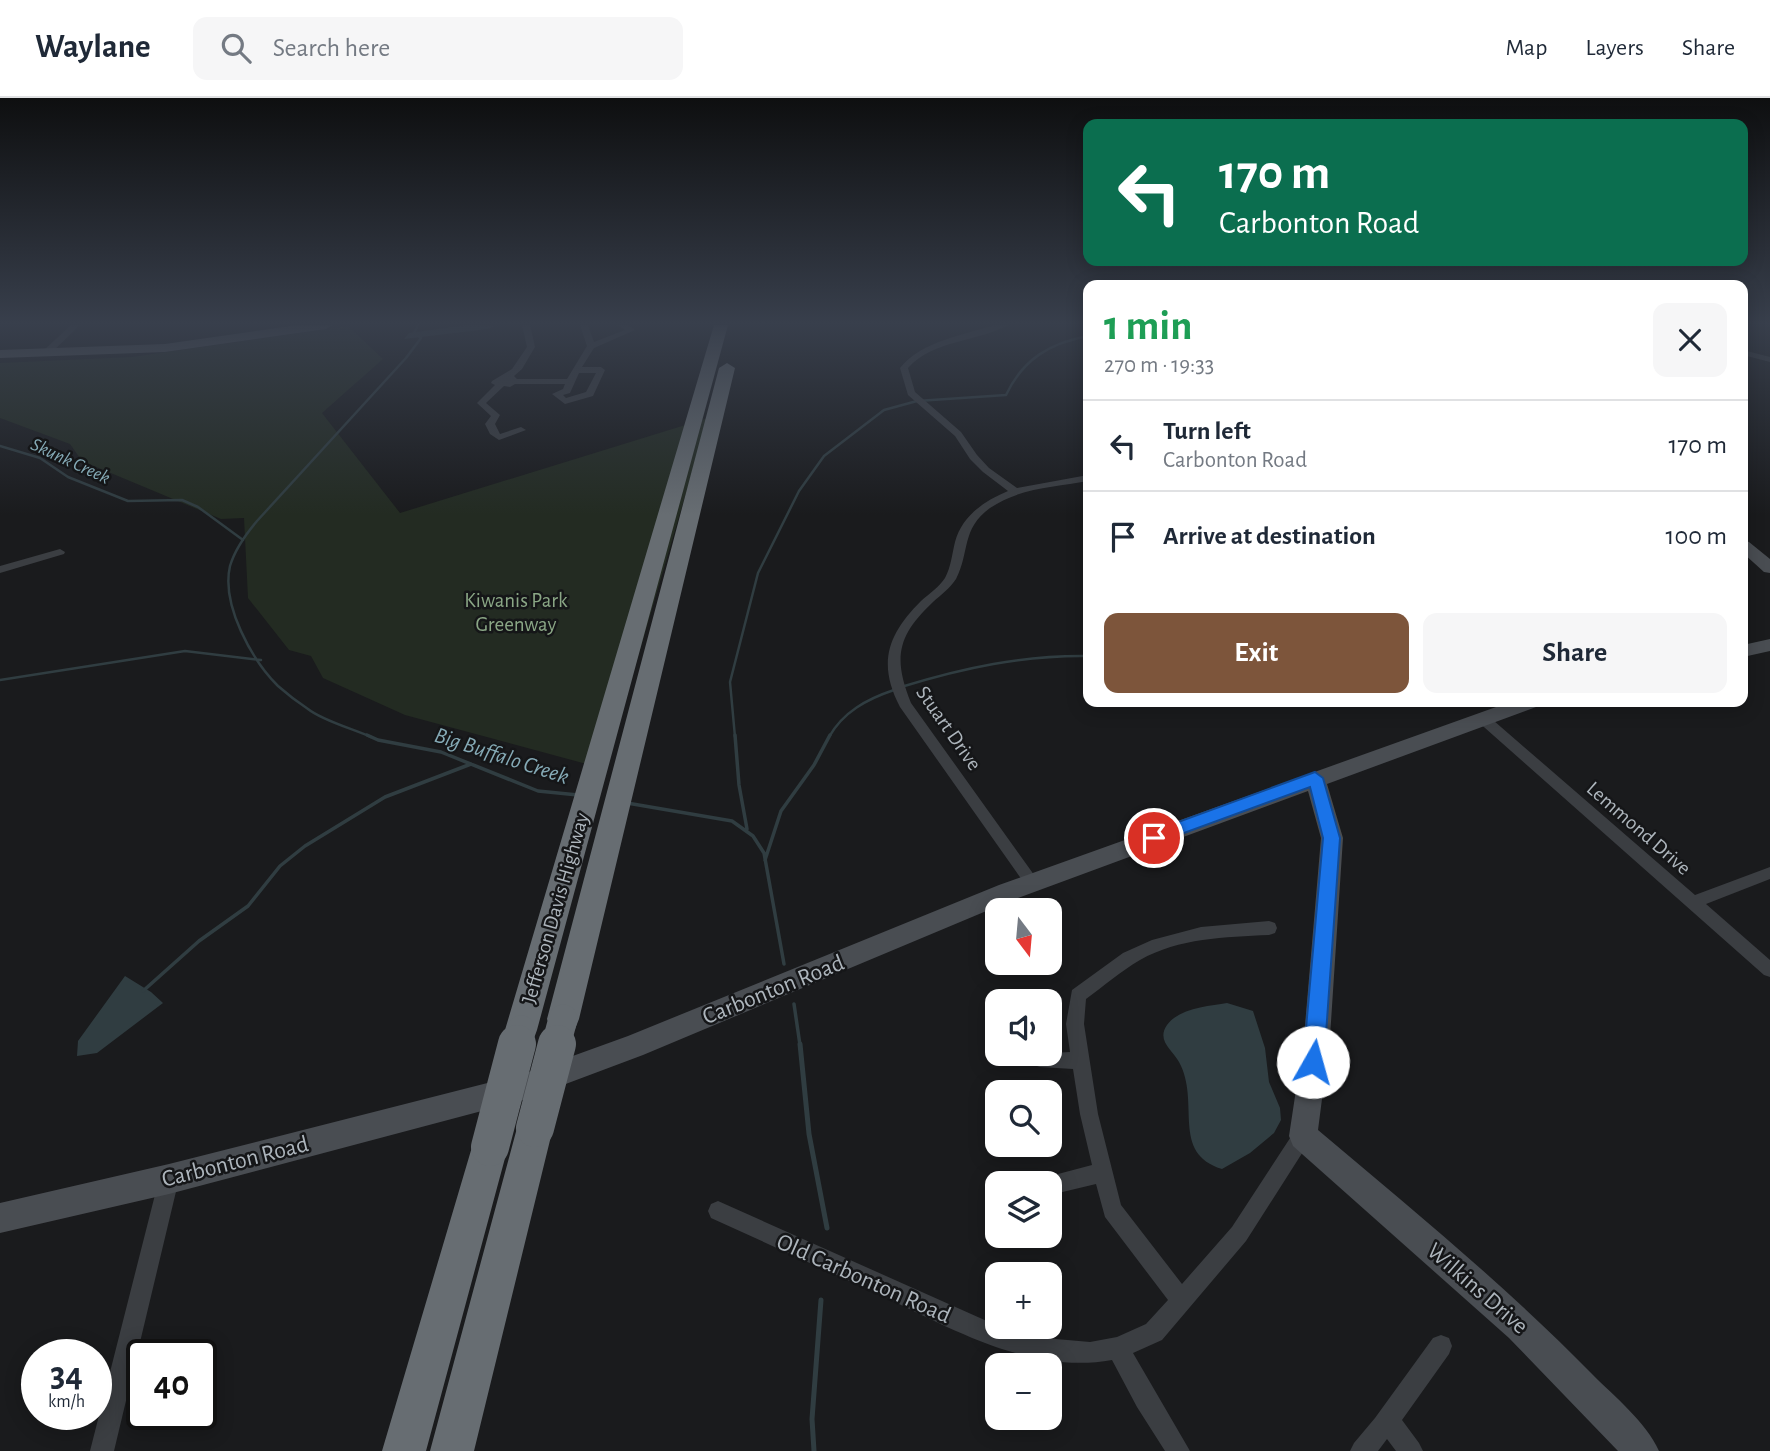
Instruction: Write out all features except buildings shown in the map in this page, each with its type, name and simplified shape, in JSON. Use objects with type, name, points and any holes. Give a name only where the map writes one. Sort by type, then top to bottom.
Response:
[{"type":"highway","name":"Jefferson Davis Highway","points":[[404,1451],[703,388]]},
{"type":"highway","name":"Jefferson Davis Highway","points":[[453,1451],[722,388]]},
{"type":"street","points":[[497,388],[481,403],[506,420]]},
{"type":"street","points":[[568,388],[567,391],[556,394],[565,401],[590,394],[593,388]]},
{"type":"street","points":[[910,388],[911,393],[958,434],[973,457],[986,470],[1014,492]]},
{"type":"street","name":"Stuart Drive","points":[[1032,883],[905,704],[895,677],[893,648],[904,624],[950,579],[961,531],[985,507],[1014,492],[1083,479]]},
{"type":"street","points":[[1748,549],[1770,568]]},
{"type":"street","points":[[0,570],[60,552]]},
{"type":"street","points":[[1748,650],[1770,645]]},
{"type":"street","name":"Carbonton Road","points":[[0,1218],[169,1179],[523,1087],[634,1046],[1032,883],[1513,707]]},
{"type":"street","name":"Lemmond Drive","points":[[1481,717],[1770,970]]},
{"type":"street","name":"Old Carbonton Road","points":[[718,1210],[994,1336],[1056,1350],[1090,1353],[1118,1348],[1154,1332],[1239,1234],[1304,1136],[1317,1038],[1332,838],[1315,778]]},
{"type":"street","points":[[1692,903],[1770,873]]},
{"type":"street","points":[[1182,1301],[1112,1210],[1089,1114],[1075,1024],[1078,995],[1135,954],[1173,939],[1269,928]]},
{"type":"street","points":[[1062,1060],[1081,1061]]},
{"type":"street","name":"Wilkins Drive","points":[[1304,1136],[1521,1325],[1601,1405],[1641,1451]]},
{"type":"street","points":[[1062,1182],[1103,1172]]},
{"type":"street","points":[[102,1451],[169,1179]]},
{"type":"street","points":[[1362,1451],[1389,1423],[1420,1372],[1441,1346]]},
{"type":"street","points":[[1118,1348],[1144,1399],[1178,1451]]},
{"type":"street","points":[[1389,1423],[1412,1451]]},
{"type":"green space","name":"Kiwanis Park Greenway","points":[[0,388],[350,388],[322,413],[400,513],[708,418],[605,769],[405,715],[323,678],[311,656],[289,650],[248,598],[244,518],[221,519],[82,461],[70,444],[0,418]]},
{"type":"shaded area","points":[[125,976],[163,1003],[97,1053],[77,1056],[78,1041]]},
{"type":"shaded area","points":[[1227,1003],[1253,1011],[1265,1048],[1269,1082],[1280,1108],[1281,1120],[1274,1133],[1250,1153],[1222,1169],[1206,1161],[1196,1151],[1191,1139],[1185,1077],[1163,1036],[1167,1025],[1179,1015]]},
{"type":"waterway","points":[[243,540],[378,388]]},
{"type":"waterway","points":[[735,737],[730,682],[758,573],[799,491],[824,456],[884,410],[917,401],[1006,395],[1010,388]]},
{"type":"waterway","name":"Skunk Creek","points":[[0,446],[40,458],[68,477],[128,501],[182,500],[198,507],[243,540]]},
{"type":"waterway","name":"Big Buffalo Creek","points":[[243,540],[230,566],[228,581],[234,614],[256,659]]},
{"type":"waterway","points":[[0,680],[185,651],[256,659]]},
{"type":"waterway","points":[[901,687],[993,664],[1083,656]]},
{"type":"waterway","name":"Big Buffalo Creek","points":[[256,659],[261,660]]},
{"type":"waterway","name":"Big Buffalo Creek","points":[[256,659],[278,686],[314,713],[371,737]]},
{"type":"waterway","points":[[829,737],[841,720],[857,708],[894,690]]},
{"type":"waterway","name":"Big Buffalo Creek","points":[[367,735],[378,740],[441,752],[471,764]]},
{"type":"waterway","points":[[735,735],[739,785],[747,829]]},
{"type":"waterway","points":[[765,859],[781,811],[814,765],[830,735]]},
{"type":"waterway","points":[[143,991],[199,941],[248,906],[280,866],[305,846],[385,797],[471,764]]},
{"type":"waterway","name":"Big Buffalo Creek","points":[[471,764],[538,791],[578,795]]},
{"type":"waterway","name":"Big Buffalo Creek","points":[[627,803],[732,821],[753,836],[765,859]]},
{"type":"waterway","name":"Big Buffalo Creek","points":[[765,859],[784,964]]},
{"type":"waterway","name":"Big Buffalo Creek","points":[[794,1004],[800,1045]]},
{"type":"waterway","name":"Big Buffalo Creek","points":[[800,1044],[809,1134],[827,1228]]},
{"type":"waterway","name":"Big Buffalo Creek","points":[[814,1451],[812,1419],[821,1300]]},
{"type":"route","points":[[1154,838],[1315,778],[1332,838],[1313,1062]]}]
